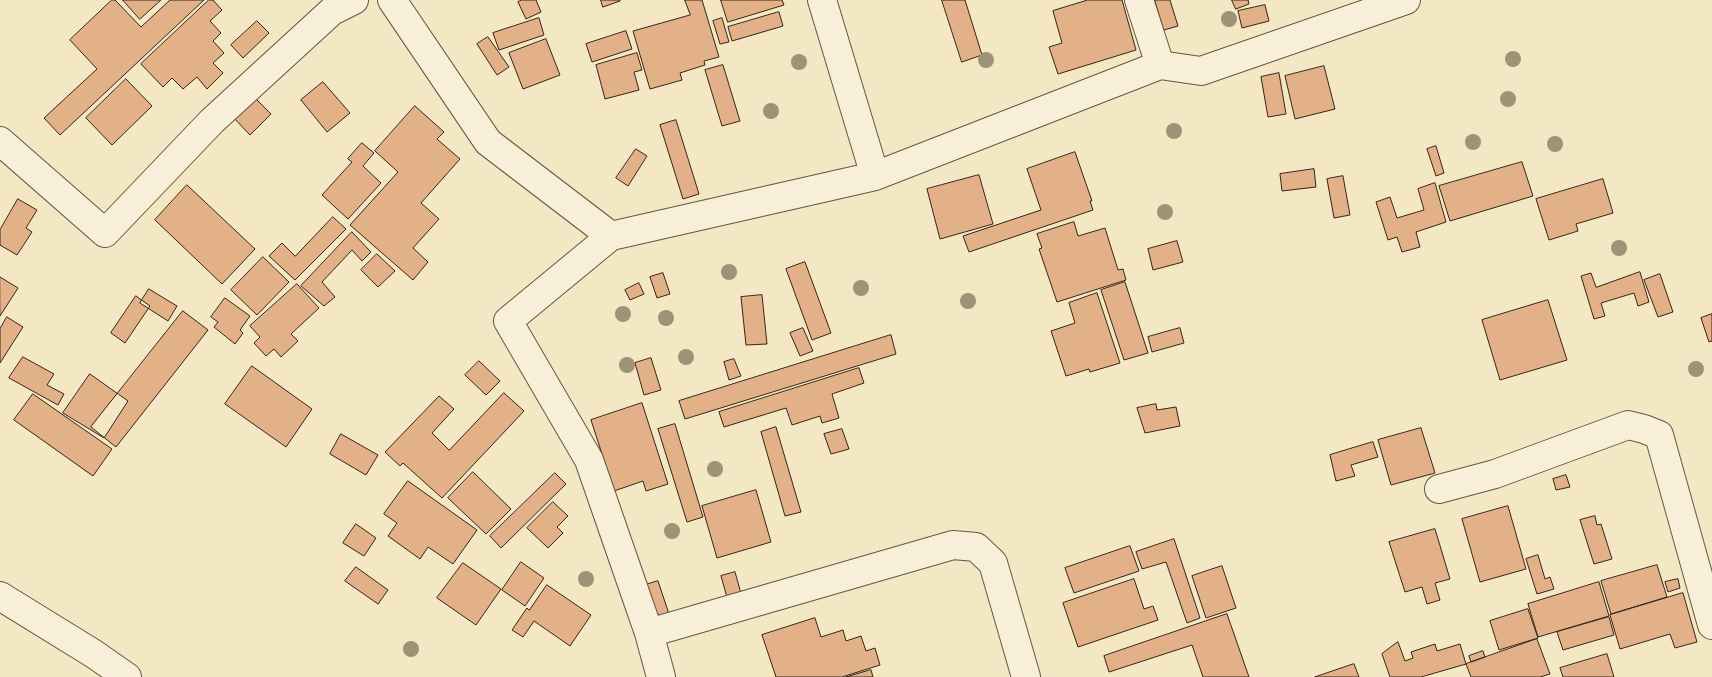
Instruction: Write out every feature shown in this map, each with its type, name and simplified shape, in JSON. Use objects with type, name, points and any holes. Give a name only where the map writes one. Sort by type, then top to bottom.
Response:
[{"type":"street","points":[[0,142],[105,233],[212,121],[332,11],[354,0]]},
{"type":"street","points":[[392,0],[488,142],[611,236]]},
{"type":"street","points":[[822,0],[876,176]]},
{"type":"street","points":[[1139,0],[1160,66]]},
{"type":"street","points":[[661,677],[649,633],[589,460],[508,321],[611,236],[876,176],[1160,66],[1201,71],[1405,0]]},
{"type":"street","points":[[1439,490],[1495,474],[1628,425],[1659,435],[1712,625]]},
{"type":"street","points":[[649,633],[953,545],[976,547],[994,563],[1026,677]]},
{"type":"street","points":[[0,596],[94,654],[127,677]]},
{"type":"building","points":[[112,0],[115,0],[141,27],[170,0],[204,0],[60,135],[44,118],[97,69],[70,40]]},
{"type":"building","points":[[123,0],[161,0],[140,19]]},
{"type":"building","points":[[209,0],[213,0],[222,10],[210,21],[221,33],[213,41],[224,53],[213,63],[223,73],[207,89],[197,77],[183,89],[172,78],[163,87],[141,64]]},
{"type":"building","points":[[522,0],[536,0],[541,12],[526,19],[518,2]]},
{"type":"building","points":[[601,0],[620,0],[620,1],[603,7]]},
{"type":"building","points":[[685,0],[702,0],[719,57],[704,61],[705,65],[680,73],[682,80],[650,89],[633,31],[690,15]]},
{"type":"building","points":[[721,0],[782,0],[784,5],[728,22]]},
{"type":"building","points":[[942,0],[965,0],[982,55],[962,62]]},
{"type":"building","points":[[1088,0],[1122,0],[1136,50],[1058,74],[1049,47],[1062,43],[1053,11]]},
{"type":"building","points":[[1155,0],[1170,0],[1178,26],[1164,30]]},
{"type":"building","points":[[1232,0],[1248,0],[1249,4],[1236,9]]},
{"type":"building","points":[[1265,5],[1269,21],[1242,28],[1238,11]]},
{"type":"building","points":[[779,12],[783,26],[732,41],[728,27]]},
{"type":"building","points":[[539,18],[544,35],[499,50],[493,33]]},
{"type":"building","points":[[722,18],[729,42],[720,44],[713,21]]},
{"type":"building","points":[[257,21],[269,33],[243,58],[231,45]]},
{"type":"building","points":[[626,31],[632,49],[592,62],[586,44]]},
{"type":"building","points":[[488,37],[509,67],[497,75],[477,44]]},
{"type":"building","points":[[546,39],[560,75],[523,89],[509,53]]},
{"type":"building","points":[[637,53],[642,70],[634,72],[639,90],[605,99],[596,65]]},
{"type":"building","points":[[723,65],[740,121],[722,126],[705,70]]},
{"type":"building","points":[[1324,66],[1335,109],[1295,119],[1285,76]]},
{"type":"building","points":[[1279,73],[1286,114],[1268,117],[1261,77]]},
{"type":"building","points":[[126,79],[152,106],[112,145],[86,118]]},
{"type":"building","points":[[323,82],[350,113],[327,132],[301,100]]},
{"type":"building","points":[[253,96],[271,114],[250,135],[232,116]]},
{"type":"building","points":[[415,106],[444,132],[437,139],[460,159],[421,203],[439,219],[413,248],[428,262],[413,280],[350,225],[398,172],[375,151]]},
{"type":"building","points":[[676,120],[699,194],[683,199],[660,125]]},
{"type":"building","points":[[362,143],[374,153],[363,166],[381,183],[348,219],[322,195],[352,162],[348,159]]},
{"type":"building","points":[[1436,146],[1444,173],[1436,176],[1427,149]]},
{"type":"building","points":[[636,149],[647,156],[628,186],[616,178]]},
{"type":"building","points":[[1075,152],[1092,201],[1090,201],[1093,210],[969,252],[963,236],[1041,210],[1027,169]]},
{"type":"building","points":[[1522,162],[1533,196],[1450,221],[1439,186]]},
{"type":"building","points":[[1314,169],[1316,187],[1282,191],[1280,174]]},
{"type":"building","points":[[979,175],[993,224],[940,239],[927,189]]},
{"type":"building","points":[[1343,176],[1350,215],[1334,218],[1327,179]]},
{"type":"building","points":[[1603,179],[1613,213],[1576,224],[1578,231],[1549,240],[1536,199]]},
{"type":"building","points":[[1435,183],[1446,222],[1416,232],[1420,247],[1402,252],[1397,237],[1388,240],[1376,202],[1390,197],[1397,218],[1424,210],[1418,189]]},
{"type":"building","points":[[187,185],[255,249],[222,284],[155,220]]},
{"type":"building","points":[[18,199],[37,210],[26,228],[32,232],[17,255],[0,245],[0,230]]},
{"type":"building","points":[[333,217],[346,229],[295,280],[269,256],[282,243],[295,256]]},
{"type":"building","points":[[1074,222],[1078,236],[1105,228],[1118,270],[1123,269],[1126,280],[1057,302],[1039,249],[1042,248],[1037,234]]},
{"type":"building","points":[[352,232],[371,252],[362,261],[352,250],[322,282],[335,297],[324,306],[301,286]]},
{"type":"building","points":[[1177,241],[1183,262],[1153,270],[1148,249]]},
{"type":"building","points":[[377,254],[395,271],[378,287],[361,270]]},
{"type":"building","points":[[263,257],[289,282],[257,315],[231,290]]},
{"type":"building","points":[[805,262],[831,333],[812,340],[786,269]]},
{"type":"building","points":[[1640,272],[1649,302],[1638,306],[1634,293],[1601,303],[1605,316],[1594,319],[1581,276],[1591,273],[1596,287]]},
{"type":"building","points":[[663,273],[670,294],[657,298],[650,277]]},
{"type":"building","points":[[1660,274],[1673,312],[1658,317],[1644,280]]},
{"type":"building","points":[[0,277],[18,288],[0,316]]},
{"type":"building","points":[[1125,282],[1148,353],[1124,360],[1101,290]]},
{"type":"building","points":[[639,283],[644,294],[630,300],[625,290]]},
{"type":"building","points":[[297,284],[319,308],[291,334],[298,341],[281,357],[274,349],[266,356],[254,343],[260,337],[250,326]]},
{"type":"building","points":[[149,289],[177,306],[168,321],[140,303]]},
{"type":"building","points":[[1097,293],[1120,363],[1090,372],[1089,369],[1066,376],[1051,331],[1075,323],[1069,303]]},
{"type":"building","points":[[762,295],[767,344],[746,345],[741,297]]},
{"type":"building","points":[[136,296],[150,306],[125,343],[111,333]]},
{"type":"building","points":[[225,298],[250,316],[240,330],[243,333],[235,344],[214,327],[218,322],[211,317]]},
{"type":"building","points":[[1548,300],[1567,360],[1500,380],[1482,320]]},
{"type":"building","points":[[183,311],[208,330],[116,447],[91,427]]},
{"type":"building","points":[[1712,314],[1712,341],[1709,342],[1701,318]]},
{"type":"building","points":[[7,317],[23,327],[0,363],[0,329]]},
{"type":"building","points":[[803,328],[813,351],[800,356],[790,333]]},
{"type":"building","points":[[1180,328],[1184,343],[1152,352],[1148,337]]},
{"type":"building","points":[[891,335],[896,354],[685,419],[679,401]]},
{"type":"building","points":[[23,357],[54,374],[47,385],[64,394],[58,405],[9,378]]},
{"type":"building","points":[[651,358],[661,390],[644,395],[635,363]]},
{"type":"building","points":[[734,359],[741,376],[729,380],[724,362]]},
{"type":"building","points":[[479,361],[500,381],[486,395],[465,375]]},
{"type":"building","points":[[252,366],[312,409],[286,447],[225,404]]},
{"type":"building","points":[[859,368],[864,383],[832,394],[839,418],[822,423],[820,416],[792,425],[786,408],[724,427],[719,412]]},
{"type":"building","points":[[90,374],[128,401],[104,438],[63,413]]},
{"type":"building","points":[[504,393],[524,411],[442,498],[403,463],[400,466],[385,452],[439,396],[454,409],[432,433],[449,450]]},
{"type":"building","points":[[33,394],[112,449],[93,476],[14,420]]},
{"type":"building","points":[[642,403],[668,484],[646,491],[643,481],[614,491],[591,420]]},
{"type":"building","points":[[1156,404],[1157,410],[1176,407],[1180,426],[1145,433],[1137,408]]},
{"type":"building","points":[[675,424],[703,517],[687,522],[658,429]]},
{"type":"building","points":[[776,427],[801,512],[785,516],[761,432]]},
{"type":"building","points":[[1421,428],[1435,473],[1391,485],[1378,440]]},
{"type":"building","points":[[842,429],[849,449],[831,454],[824,434]]},
{"type":"building","points":[[341,434],[378,455],[366,475],[330,454]]},
{"type":"building","points":[[1373,442],[1378,457],[1351,465],[1355,476],[1336,481],[1330,455]]},
{"type":"building","points":[[473,472],[511,509],[486,534],[448,498]]},
{"type":"building","points":[[555,473],[566,484],[501,548],[490,536]]},
{"type":"building","points":[[1566,475],[1570,487],[1556,490],[1553,479]]},
{"type":"building","points":[[408,481],[477,530],[453,564],[428,547],[420,559],[388,536],[397,523],[384,514]]},
{"type":"building","points":[[756,490],[771,542],[717,558],[702,506]]},
{"type":"building","points":[[553,502],[568,516],[557,527],[563,533],[548,548],[527,528]]},
{"type":"building","points":[[1508,506],[1526,569],[1480,582],[1462,519]]},
{"type":"building","points":[[1595,516],[1597,525],[1601,524],[1612,559],[1594,564],[1580,520]]},
{"type":"building","points":[[356,524],[376,538],[364,556],[343,543]]},
{"type":"building","points":[[1435,529],[1450,579],[1435,583],[1440,600],[1427,604],[1422,587],[1405,592],[1389,542]]},
{"type":"building","points":[[1174,539],[1200,618],[1187,623],[1166,562],[1142,569],[1136,552]]},
{"type":"building","points":[[1130,546],[1139,571],[1074,593],[1065,568]]},
{"type":"building","points":[[1538,555],[1545,579],[1550,577],[1554,589],[1537,594],[1526,559]]},
{"type":"building","points":[[521,562],[544,578],[525,606],[502,590]]},
{"type":"building","points":[[463,563],[501,589],[476,625],[437,598]]},
{"type":"building","points":[[1657,565],[1667,597],[1611,614],[1601,581]]},
{"type":"building","points":[[1222,566],[1236,608],[1206,618],[1192,576]]},
{"type":"building","points":[[356,567],[388,590],[378,604],[345,581]]},
{"type":"building","points":[[735,572],[742,597],[728,601],[721,576]]},
{"type":"building","points":[[1134,579],[1144,609],[1153,606],[1158,620],[1078,647],[1063,603]]},
{"type":"building","points":[[1678,579],[1680,588],[1668,592],[1665,582]]},
{"type":"building","points":[[658,581],[670,617],[651,623],[639,587]]},
{"type":"building","points":[[1599,582],[1609,616],[1538,637],[1528,604]]},
{"type":"building","points":[[547,585],[591,615],[570,646],[534,621],[523,637],[512,630],[527,608],[529,610]]},
{"type":"building","points":[[1683,593],[1697,642],[1675,648],[1670,634],[1620,649],[1610,615]]},
{"type":"building","points":[[1528,609],[1538,638],[1499,650],[1490,621]]},
{"type":"building","points":[[1227,614],[1249,677],[1203,677],[1192,645],[1109,672],[1104,656]]},
{"type":"building","points":[[1609,617],[1614,635],[1563,650],[1557,632]]},
{"type":"building","points":[[815,618],[821,637],[843,630],[846,641],[861,636],[866,651],[875,648],[880,665],[842,677],[776,677],[762,635]]},
{"type":"building","points":[[1537,639],[1550,674],[1540,677],[1471,677],[1466,664]]},
{"type":"building","points":[[1398,642],[1405,661],[1413,658],[1411,652],[1435,644],[1437,651],[1460,644],[1466,664],[1421,677],[1390,677],[1382,654]]},
{"type":"building","points":[[1483,651],[1485,657],[1471,662],[1469,656]]},
{"type":"building","points":[[1607,654],[1614,677],[1563,677],[1560,668]]},
{"type":"building","points":[[1354,664],[1359,677],[1315,677]]},
{"type":"building","points":[[871,670],[873,677],[846,677]]}]
